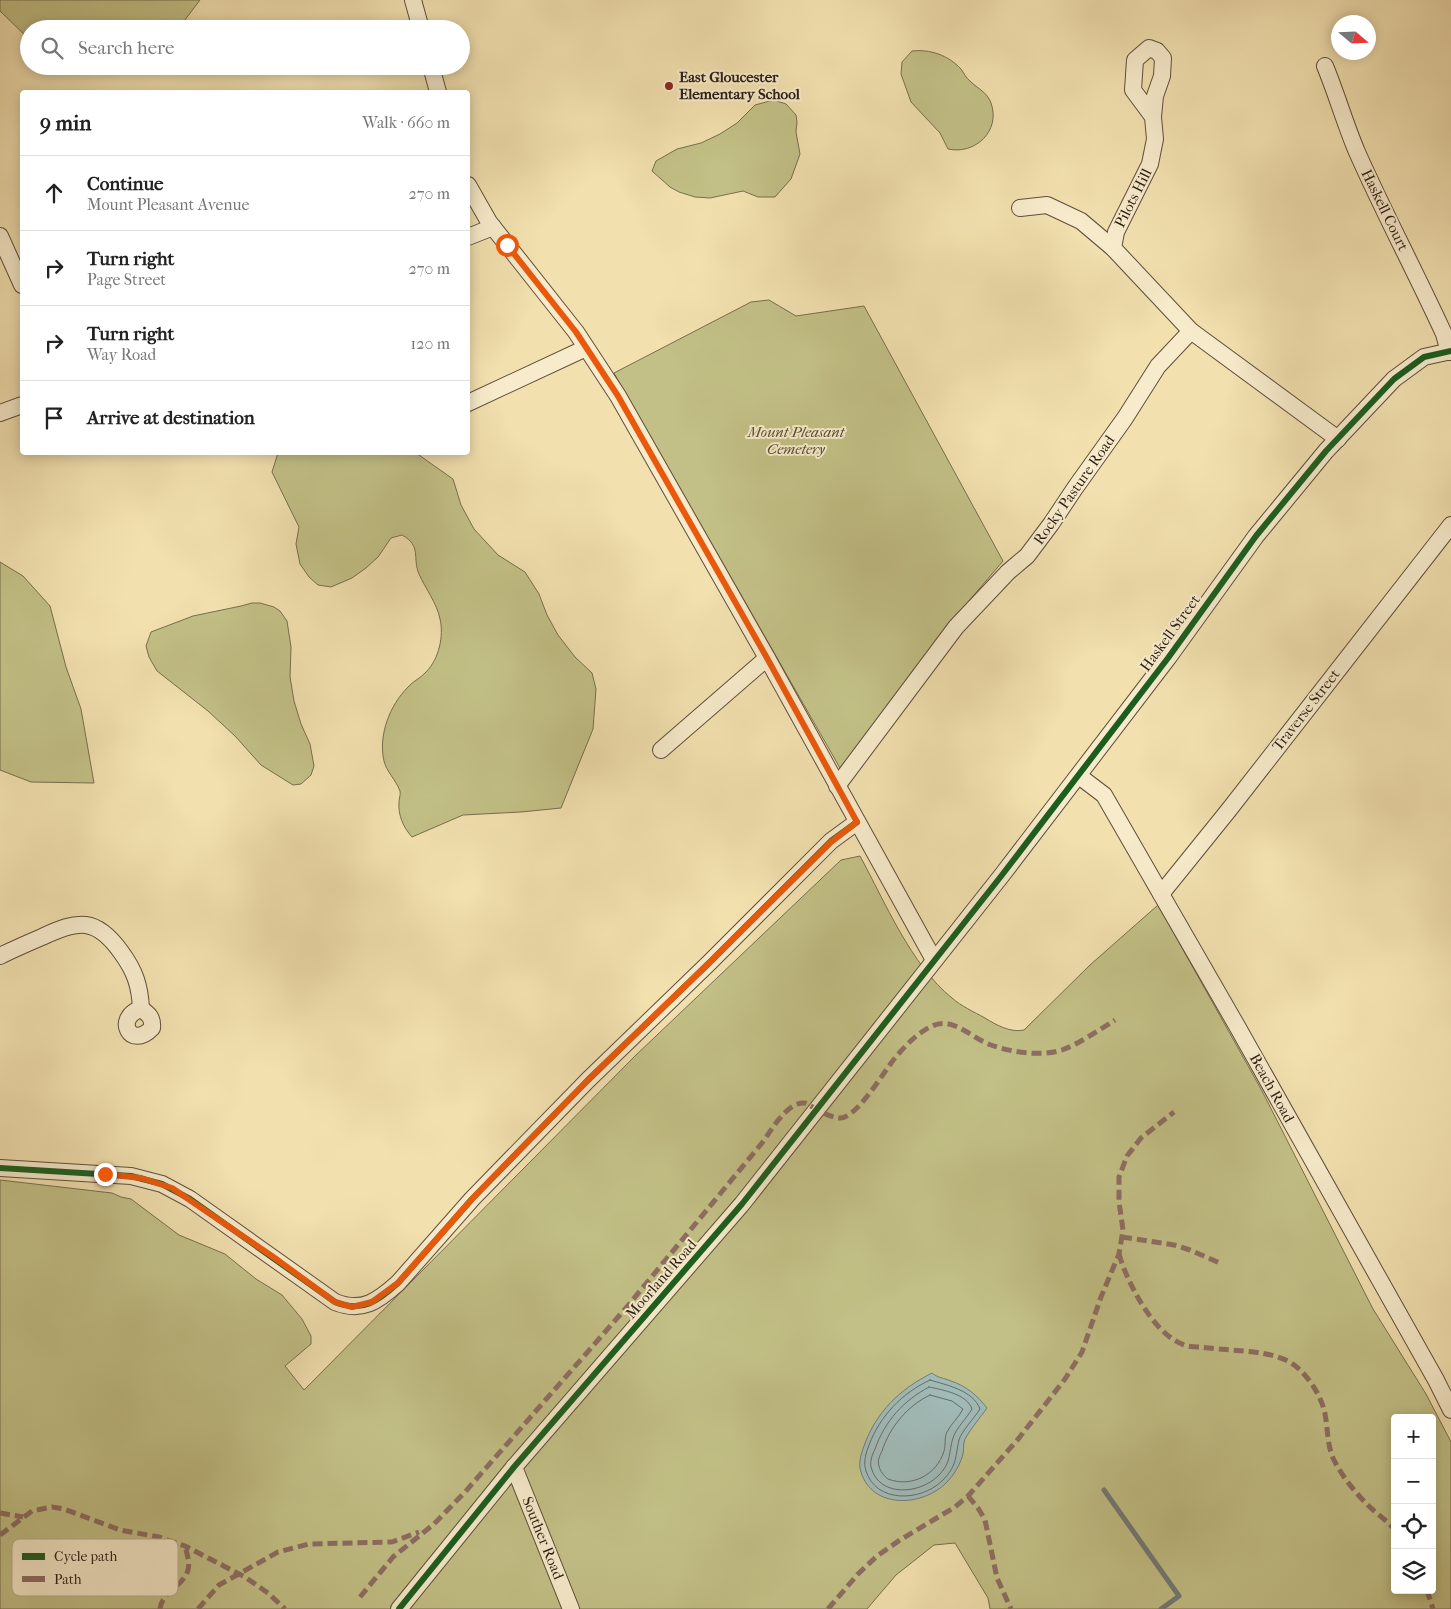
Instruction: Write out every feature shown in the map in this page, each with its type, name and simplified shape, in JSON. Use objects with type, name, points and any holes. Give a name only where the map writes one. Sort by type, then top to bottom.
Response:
[{"type":"street","points":[[413,0],[419,20]]},
{"type":"street","name":"Haskell Court","points":[[1325,66],[1356,151],[1444,334],[1450,352]]},
{"type":"street","points":[[434,75],[438,90]]},
{"type":"street","name":"Pilots Hill","points":[[1112,248],[1116,232],[1150,164],[1155,139],[1153,117]]},
{"type":"street","points":[[470,189],[493,227],[586,348],[618,396],[767,658],[934,960]]},
{"type":"street","name":"Pilots Hill","points":[[1020,208],[1047,205],[1080,221],[1112,248],[1191,331]]},
{"type":"street","points":[[470,237],[493,227]]},
{"type":"street","points":[[0,236],[20,281]]},
{"type":"street","points":[[1191,331],[1338,439]]},
{"type":"street","name":"Rocky Pasture Road","points":[[837,786],[956,627],[1008,572],[1027,556],[1052,524],[1125,418],[1158,366],[1191,331]]},
{"type":"street","points":[[470,402],[586,348]]},
{"type":"street","name":"Haskell Street","points":[[934,960],[1079,776],[1168,658],[1256,536],[1326,450],[1394,379],[1424,357],[1450,352]]},
{"type":"street","points":[[0,413],[20,406]]},
{"type":"street","name":"Traverse Street","points":[[1161,894],[1451,525]]},
{"type":"street","points":[[661,750],[767,658]]},
{"type":"street","name":"Beach Road","points":[[1079,776],[1104,795],[1436,1380],[1451,1410]]},
{"type":"street","points":[[0,1168],[131,1176],[162,1184],[186,1196],[335,1302],[352,1307],[372,1302],[398,1283],[472,1199],[588,1080],[831,842],[857,822]]},
{"type":"street","points":[[0,956],[57,930],[80,924],[90,926],[107,935],[127,960],[139,985],[141,1009]]},
{"type":"street","name":"Moorland Road","points":[[399,1609],[514,1467],[742,1204],[934,960]]},
{"type":"street","name":"Souther Road","points":[[514,1467],[571,1609]]},
{"type":"green space","points":[[0,0],[200,0],[185,20],[20,20],[20,30],[0,11]]},
{"type":"green space","points":[[912,51],[932,52],[950,60],[987,96],[993,113],[989,131],[983,139],[968,148],[948,149],[940,133],[911,102],[901,74],[902,62]]},
{"type":"green space","points":[[774,100],[786,104],[796,115],[796,132],[800,154],[791,179],[775,197],[758,197],[743,191],[710,198],[695,197],[670,187],[652,171],[656,161],[677,149],[701,143],[720,134],[737,123],[755,105]]},
{"type":"green space","name":"Mount Pleasant Cemetery","points":[[769,300],[796,316],[864,306],[1003,561],[950,623],[840,768],[614,373],[751,302]]},
{"type":"green space","points":[[277,455],[419,455],[453,479],[461,505],[474,529],[498,555],[525,572],[539,594],[547,615],[558,635],[575,657],[592,673],[596,689],[593,729],[561,808],[463,815],[412,837],[406,829],[399,812],[400,791],[385,765],[383,741],[387,721],[396,702],[410,685],[430,667],[437,654],[441,640],[441,626],[438,613],[434,601],[419,574],[414,548],[412,543],[402,535],[391,538],[378,557],[352,578],[331,587],[318,585],[309,577],[300,564],[296,544],[299,527],[272,472]]},
{"type":"green space","points":[[0,562],[23,576],[50,606],[66,667],[81,709],[94,783],[31,782],[0,770]]},
{"type":"green space","points":[[252,603],[274,607],[280,611],[287,621],[291,647],[290,677],[294,701],[310,744],[314,766],[311,775],[301,784],[293,785],[261,765],[235,736],[208,711],[157,671],[149,657],[146,646],[151,632],[193,616]]},
{"type":"green space","points":[[860,856],[911,951],[937,984],[963,1006],[999,1026],[1019,1031],[1024,1030],[1090,965],[1158,905],[1261,1089],[1373,1309],[1426,1394],[1451,1442],[1451,1609],[990,1609],[988,1598],[955,1543],[934,1545],[896,1575],[867,1609],[0,1609],[0,1180],[112,1193],[131,1199],[179,1235],[225,1254],[256,1279],[282,1295],[302,1319],[311,1336],[311,1344],[285,1366],[304,1390],[635,1056],[841,860]]},
{"type":"water","points":[[932,1373],[966,1388],[987,1408],[965,1439],[960,1462],[946,1483],[924,1497],[911,1500],[886,1498],[876,1493],[867,1484],[861,1472],[860,1462],[864,1446],[875,1422],[890,1403],[910,1386]]},
{"type":"waterway","points":[[1104,1490],[1179,1596],[1161,1609]]},
{"type":"marked path","points":[[360,1597],[393,1557],[434,1524],[465,1492],[626,1308],[762,1143],[780,1118],[792,1107],[805,1103],[830,1116],[846,1117],[869,1094],[907,1044],[932,1026],[940,1024],[955,1026],[999,1048],[1016,1052],[1044,1053],[1069,1047],[1115,1020]]},
{"type":"marked path","points":[[828,1609],[858,1574],[877,1556],[955,1507],[968,1496],[1019,1438],[1065,1379],[1082,1352],[1101,1297],[1119,1254],[1123,1230],[1119,1202],[1119,1177],[1127,1156],[1141,1138],[1174,1112]]},
{"type":"marked path","points":[[1122,1237],[1174,1245],[1222,1264]]},
{"type":"marked path","points":[[1119,1254],[1128,1278],[1151,1318],[1171,1338],[1189,1346],[1271,1355],[1291,1363],[1303,1373],[1312,1384],[1321,1402],[1325,1414],[1330,1447],[1337,1465],[1361,1498],[1391,1526]]},
{"type":"marked path","points":[[968,1496],[985,1520],[997,1578],[1011,1609]]},
{"type":"marked path","points":[[0,1535],[32,1511],[52,1507],[64,1509],[120,1530],[165,1539]]},
{"type":"marked path","points":[[0,1513],[23,1517]]},
{"type":"marked path","points":[[198,1609],[219,1585],[278,1552],[309,1544],[392,1542],[419,1532]]},
{"type":"marked path","points":[[178,1544],[245,1577],[268,1593],[285,1609]]},
{"type":"marked path","points":[[178,1584],[182,1581],[189,1567],[185,1546]]},
{"type":"marked path","points":[[1428,1594],[1433,1609]]},
{"type":"marked path","points":[[160,1609],[166,1596]]},
{"type":"cycle path","points":[[399,1609],[514,1467],[742,1204],[1002,875],[1168,658],[1256,536],[1326,451],[1394,379],[1424,357],[1451,351]]},
{"type":"cycle path","points":[[0,1168],[131,1176],[162,1184],[190,1199],[335,1302],[345,1305],[362,1306],[384,1295],[398,1283],[472,1199],[588,1080],[831,841],[857,822]]},
{"type":"place","name":"East Gloucester Elementary School","points":[[669,86]]},
{"type":"route","points":[[105,1174],[152,1180],[172,1188],[272,1256],[335,1302],[348,1307],[358,1307],[372,1302],[387,1293],[398,1283],[472,1199],[588,1080],[831,842],[857,822],[767,658],[618,396],[576,332],[507,245]]}]
